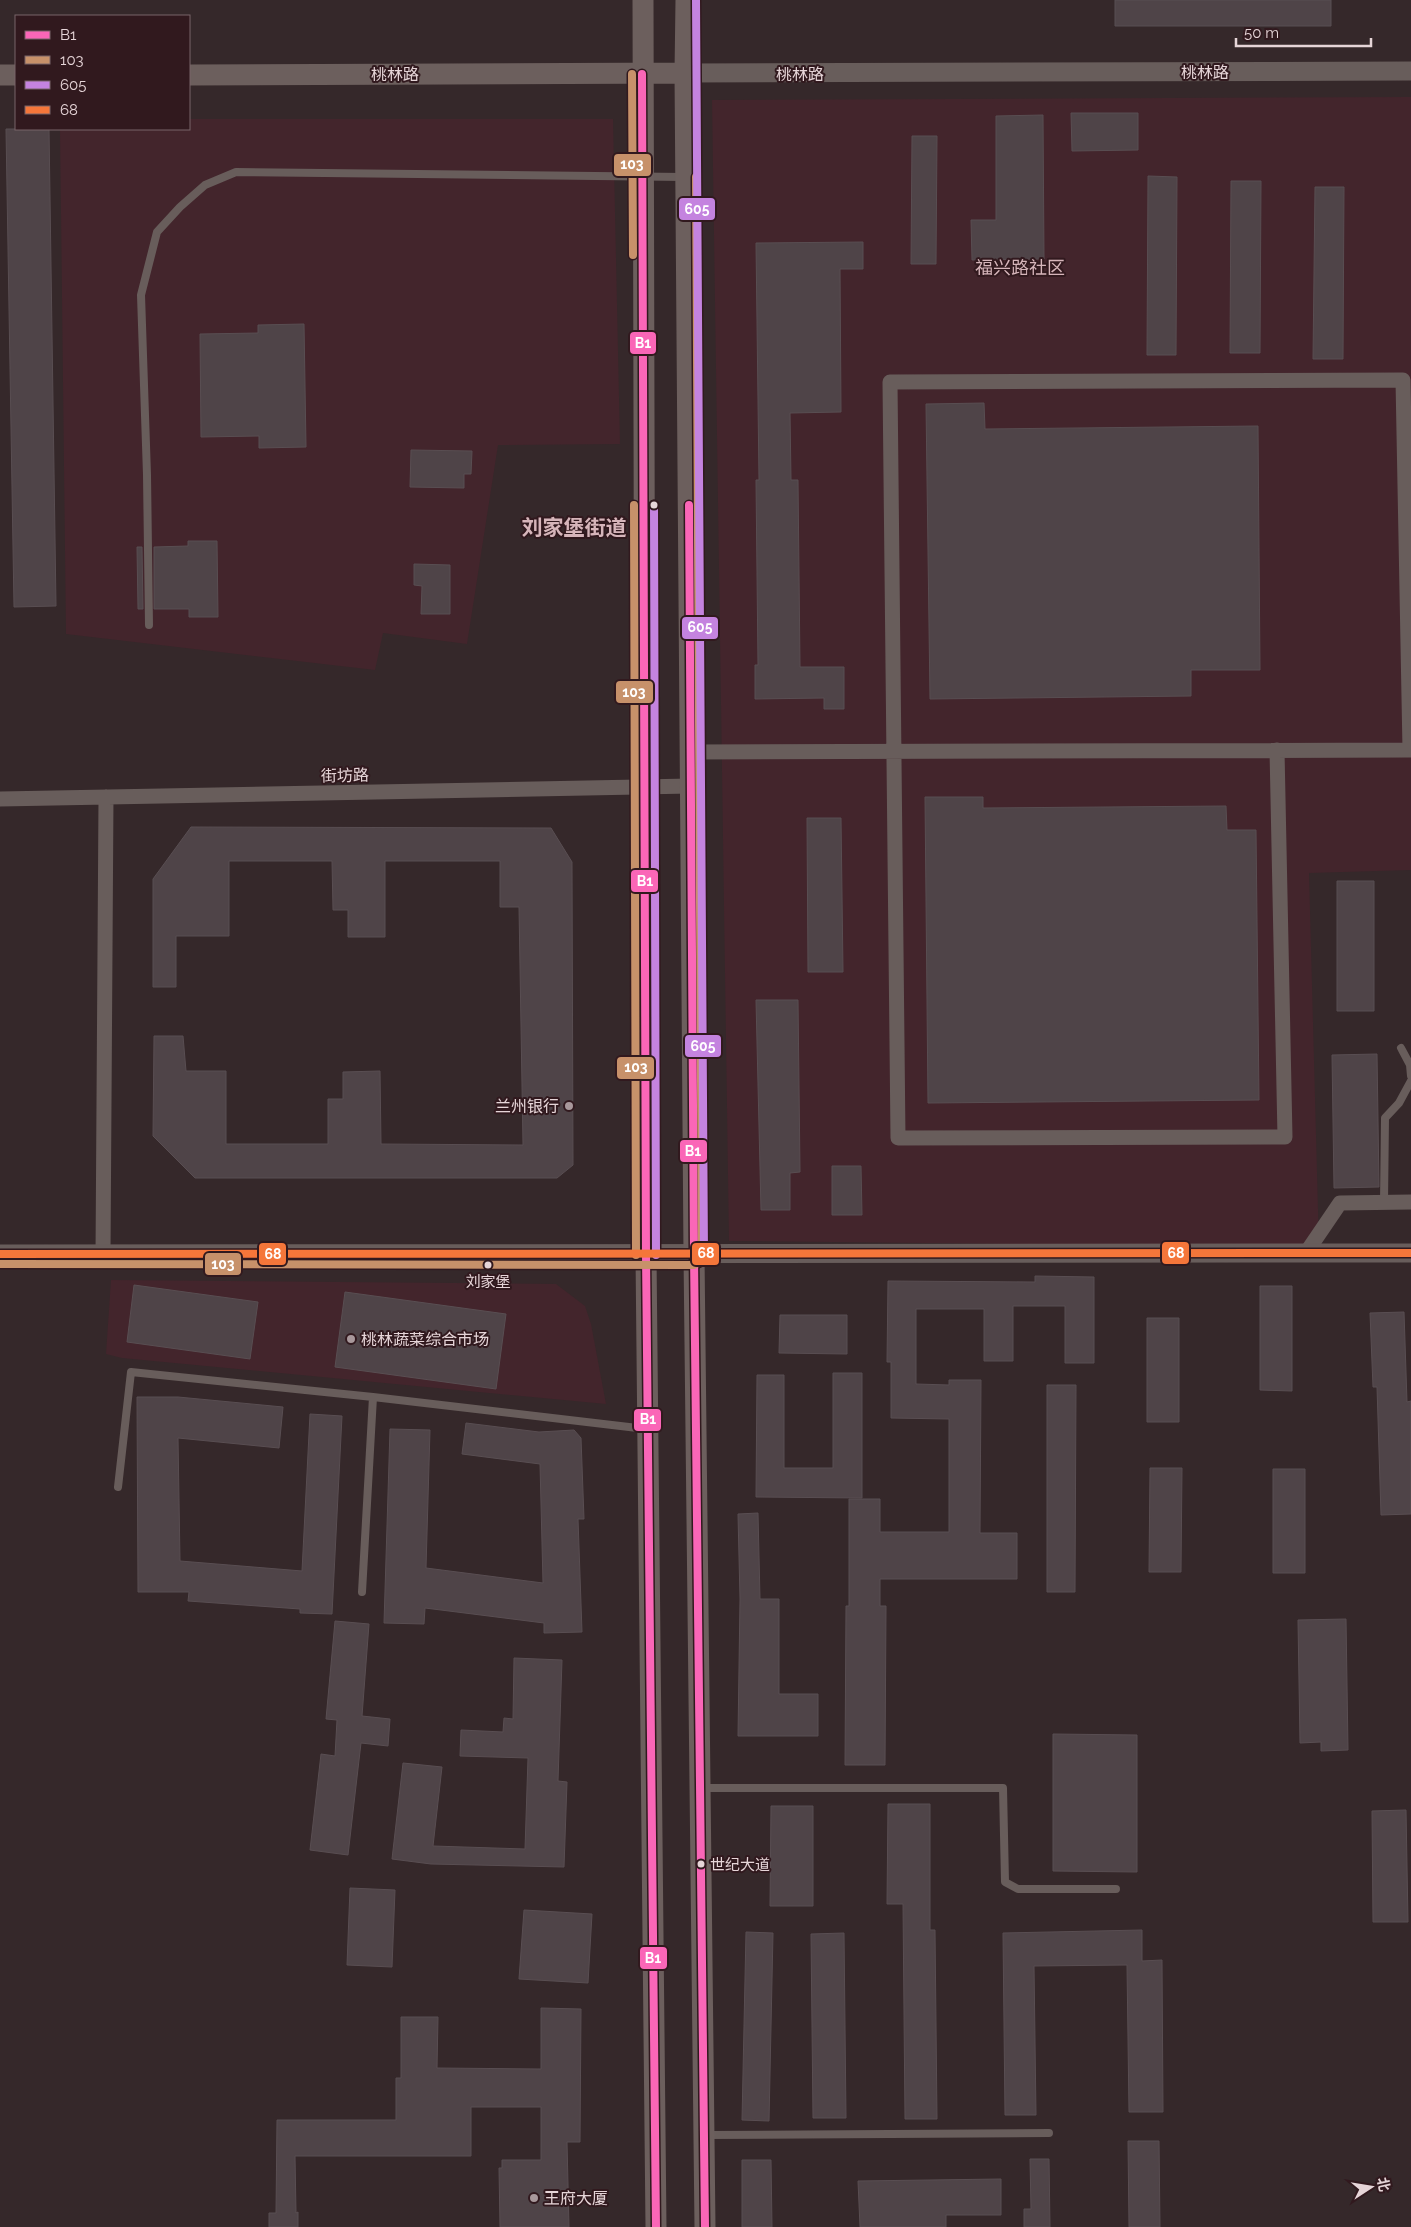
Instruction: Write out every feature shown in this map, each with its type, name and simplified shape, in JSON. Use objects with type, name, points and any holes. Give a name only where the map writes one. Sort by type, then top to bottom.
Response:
[{"type":"main road","points":[[643,0],[646,1255],[656,2227]]},
{"type":"main road","points":[[686,0],[694,1255],[705,2227]]},
{"type":"main road","name":"桃林路","points":[[190,75],[685,73]]},
{"type":"main road","points":[[0,75],[15,75]]},
{"type":"street","name":"桃林路","points":[[685,73],[1411,71]]},
{"type":"street","points":[[691,752],[894,752],[1277,750],[1411,750],[1403,380],[890,382],[894,752],[898,1138],[1285,1137],[1277,750]]},
{"type":"street","name":"街坊路","points":[[0,799],[691,786]]},
{"type":"street","points":[[103,1255],[106,797]]},
{"type":"street","points":[[1306,1254],[1340,1203],[1411,1202]]},
{"type":"street","points":[[0,1254],[1411,1253]]},
{"type":"lane","points":[[149,625],[147,475],[141,295],[157,232],[180,207],[205,186],[236,172],[686,177]]},
{"type":"lane","points":[[1401,1048],[1410,1065],[1411,1076]]},
{"type":"lane","points":[[1384,1202],[1385,1118],[1399,1103],[1411,1081]]},
{"type":"lane","points":[[118,1487],[131,1372],[373,1397],[648,1429]]},
{"type":"lane","points":[[362,1592],[373,1397]]},
{"type":"lane","points":[[700,1788],[1003,1788],[1005,1882],[1018,1889],[1116,1889]]},
{"type":"lane","points":[[704,2135],[1049,2133]]},
{"type":"shaded area","points":[[1411,97],[1411,870],[1309,873],[1319,1247],[729,1241],[712,100]]},
{"type":"shaded area","points":[[190,119],[613,119],[620,444],[498,445],[467,644],[383,633],[375,670],[66,634],[60,130],[190,130]]},
{"type":"shaded area","name":"桃林蔬菜综合市场","points":[[111,1280],[556,1284],[585,1306],[591,1324],[606,1404],[122,1358],[106,1354]]},
{"type":"building","points":[[1115,0],[1331,0],[1331,26],[1115,26]]},
{"type":"building","points":[[1071,113],[1138,113],[1138,150],[1072,151]]},
{"type":"building","points":[[1043,115],[1044,259],[972,260],[971,220],[996,220],[996,116]]},
{"type":"building","points":[[6,129],[49,130],[56,606],[14,607]]},
{"type":"building","points":[[912,136],[937,136],[936,264],[911,264]]},
{"type":"building","points":[[1148,176],[1177,177],[1176,355],[1147,355]]},
{"type":"building","points":[[1231,181],[1261,181],[1260,353],[1230,353]]},
{"type":"building","points":[[1315,187],[1344,187],[1343,359],[1313,359]]},
{"type":"building","points":[[863,242],[863,269],[840,269],[841,412],[790,413],[791,480],[798,480],[800,667],[844,667],[844,709],[824,709],[824,698],[755,699],[755,665],[758,665],[756,480],[759,480],[756,243]]},
{"type":"building","points":[[304,324],[306,447],[259,448],[259,436],[201,437],[200,334],[258,333],[258,325]]},
{"type":"building","points":[[984,403],[985,429],[1258,426],[1260,670],[1191,670],[1191,696],[930,699],[926,404]]},
{"type":"building","points":[[411,450],[472,451],[471,474],[464,474],[464,488],[410,487]]},
{"type":"building","points":[[188,541],[217,541],[218,617],[189,617],[189,609],[154,609],[154,547],[188,546]]},
{"type":"building","points":[[137,547],[142,547],[143,609],[138,609]]},
{"type":"building","points":[[414,564],[450,565],[450,614],[421,614],[422,586],[414,585]]},
{"type":"building","points":[[925,797],[983,797],[983,808],[1226,806],[1227,830],[1256,830],[1259,1100],[928,1103]]},
{"type":"building","points":[[807,818],[841,818],[843,972],[808,972]]},
{"type":"building","points":[[191,827],[551,828],[572,862],[573,1165],[557,1178],[195,1178],[153,1136],[154,1036],[183,1036],[186,1071],[226,1071],[226,1144],[328,1144],[328,1099],[343,1099],[343,1072],[380,1071],[381,1144],[523,1145],[519,907],[500,907],[500,861],[385,861],[385,937],[348,937],[348,910],[333,910],[332,861],[229,861],[229,936],[176,936],[176,987],[153,987],[153,879]]},
{"type":"building","points":[[1337,881],[1374,881],[1374,1011],[1337,1011]]},
{"type":"building","points":[[756,1000],[798,1000],[800,1172],[790,1173],[790,1210],[761,1210]]},
{"type":"building","points":[[1377,1054],[1379,1187],[1334,1188],[1332,1055]]},
{"type":"building","points":[[832,1166],[861,1166],[862,1215],[832,1215]]},
{"type":"building","points":[[1035,1276],[1094,1277],[1094,1363],[1065,1363],[1065,1306],[1013,1306],[1013,1361],[984,1361],[984,1309],[916,1309],[916,1384],[949,1385],[949,1380],[981,1380],[980,1533],[1017,1533],[1017,1579],[880,1579],[880,1606],[886,1606],[885,1765],[845,1765],[846,1606],[849,1606],[849,1499],[880,1499],[880,1532],[949,1532],[949,1419],[891,1418],[891,1362],[887,1362],[888,1281],[1035,1282]]},
{"type":"building","points":[[134,1285],[258,1302],[250,1359],[127,1342]]},
{"type":"building","points":[[1260,1286],[1292,1286],[1292,1391],[1260,1390]]},
{"type":"building","points":[[345,1292],[506,1314],[496,1389],[335,1367]]},
{"type":"building","points":[[1404,1312],[1407,1402],[1411,1401],[1411,1514],[1381,1515],[1377,1387],[1373,1387],[1370,1313]]},
{"type":"building","points":[[780,1315],[847,1315],[847,1354],[779,1353]]},
{"type":"building","points":[[1147,1318],[1179,1318],[1179,1422],[1147,1422]]},
{"type":"building","points":[[833,1373],[862,1373],[862,1498],[756,1497],[757,1375],[784,1375],[784,1468],[833,1468]]},
{"type":"building","points":[[1047,1385],[1076,1385],[1075,1592],[1047,1592]]},
{"type":"building","points":[[137,1397],[178,1397],[283,1407],[279,1448],[178,1438],[180,1561],[302,1571],[310,1414],[342,1416],[332,1614],[300,1613],[300,1609],[188,1601],[189,1592],[138,1592]]},
{"type":"building","points":[[466,1423],[539,1432],[574,1430],[581,1438],[584,1519],[578,1519],[582,1632],[544,1633],[544,1623],[425,1608],[424,1624],[384,1623],[390,1429],[430,1430],[426,1568],[543,1583],[540,1464],[462,1454]]},
{"type":"building","points":[[1150,1468],[1182,1468],[1181,1572],[1149,1572]]},
{"type":"building","points":[[1273,1469],[1305,1469],[1305,1573],[1273,1573]]},
{"type":"building","points":[[758,1513],[760,1599],[779,1599],[779,1694],[818,1694],[818,1736],[738,1736],[740,1599],[738,1514]]},
{"type":"building","points":[[1346,1619],[1348,1750],[1321,1751],[1321,1742],[1300,1743],[1298,1620]]},
{"type":"building","points":[[335,1621],[369,1624],[362,1716],[390,1719],[388,1746],[361,1743],[348,1855],[310,1850],[321,1754],[335,1756],[337,1720],[326,1719]]},
{"type":"building","points":[[514,1658],[562,1660],[558,1781],[567,1782],[564,1867],[431,1864],[392,1859],[403,1763],[442,1767],[433,1846],[525,1849],[528,1758],[460,1756],[461,1730],[503,1732],[504,1718],[513,1719]]},
{"type":"building","points":[[1053,1734],[1137,1735],[1137,1872],[1053,1871]]},
{"type":"building","points":[[888,1804],[930,1804],[930,1930],[935,1930],[937,2119],[905,2119],[903,1904],[887,1904]]},
{"type":"building","points":[[771,1806],[813,1806],[813,1906],[770,1906]]},
{"type":"building","points":[[1406,1810],[1408,1922],[1373,1922],[1372,1811]]},
{"type":"building","points":[[350,1888],[395,1890],[392,1967],[347,1965]]},
{"type":"building","points":[[524,1910],[592,1914],[588,1983],[519,1979]]},
{"type":"building","points":[[1142,1930],[1142,1961],[1162,1960],[1163,2112],[1129,2112],[1127,1965],[1034,1966],[1036,2115],[1005,2115],[1003,1933]]},
{"type":"building","points":[[746,1932],[773,1933],[769,2121],[742,2120]]},
{"type":"building","points":[[844,1933],[846,2118],[813,2118],[811,1934]]},
{"type":"building","points":[[541,2008],[581,2009],[580,2142],[567,2142],[569,2227],[500,2227],[499,2168],[502,2168],[502,2160],[541,2160],[541,2107],[471,2107],[471,2156],[295,2156],[298,2227],[269,2227],[269,2213],[276,2213],[277,2120],[396,2120],[396,2078],[401,2078],[401,2017],[438,2017],[437,2068],[541,2069]]},
{"type":"building","points":[[1128,2141],[1159,2141],[1160,2227],[1129,2227]]},
{"type":"building","points":[[1030,2159],[1049,2159],[1050,2227],[1024,2227],[1024,2209],[1031,2209]]},
{"type":"building","points":[[742,2160],[771,2160],[772,2227],[742,2227]]},
{"type":"building","points":[[1001,2179],[1001,2215],[946,2215],[946,2227],[860,2227],[858,2181]]},
{"type":"transit line","name":"605","points":[[696,0],[704,1255]]},
{"type":"transit line","name":"103","points":[[632,74],[633,255]]},
{"type":"transit line","name":"B1","points":[[642,74],[646,1255],[656,2227]]},
{"type":"transit line","name":"103","points":[[0,1264],[694,1265],[702,1261],[696,177]]},
{"type":"transit line","name":"103","points":[[634,505],[636,1255]]},
{"type":"transit line","name":"605","points":[[654,505],[656,1255]]},
{"type":"transit line","name":"B1","points":[[689,505],[694,1255],[705,2227]]},
{"type":"transit line","name":"68","points":[[0,1254],[1411,1253]]},
{"type":"place","name":"兰州银行","points":[[569,1106]]},
{"type":"place","name":"刘家堡","points":[[488,1265]]},
{"type":"place","name":"桃林蔬菜综合市场","points":[[351,1339]]},
{"type":"place","name":"世纪大道","points":[[701,1864]]},
{"type":"place","name":"王府大厦","points":[[534,2198]]},
{"type":"district","name":"福兴路社区","points":[[1020,268]]},
{"type":"district","name":"刘家堡街道","points":[[574,528]]}]
